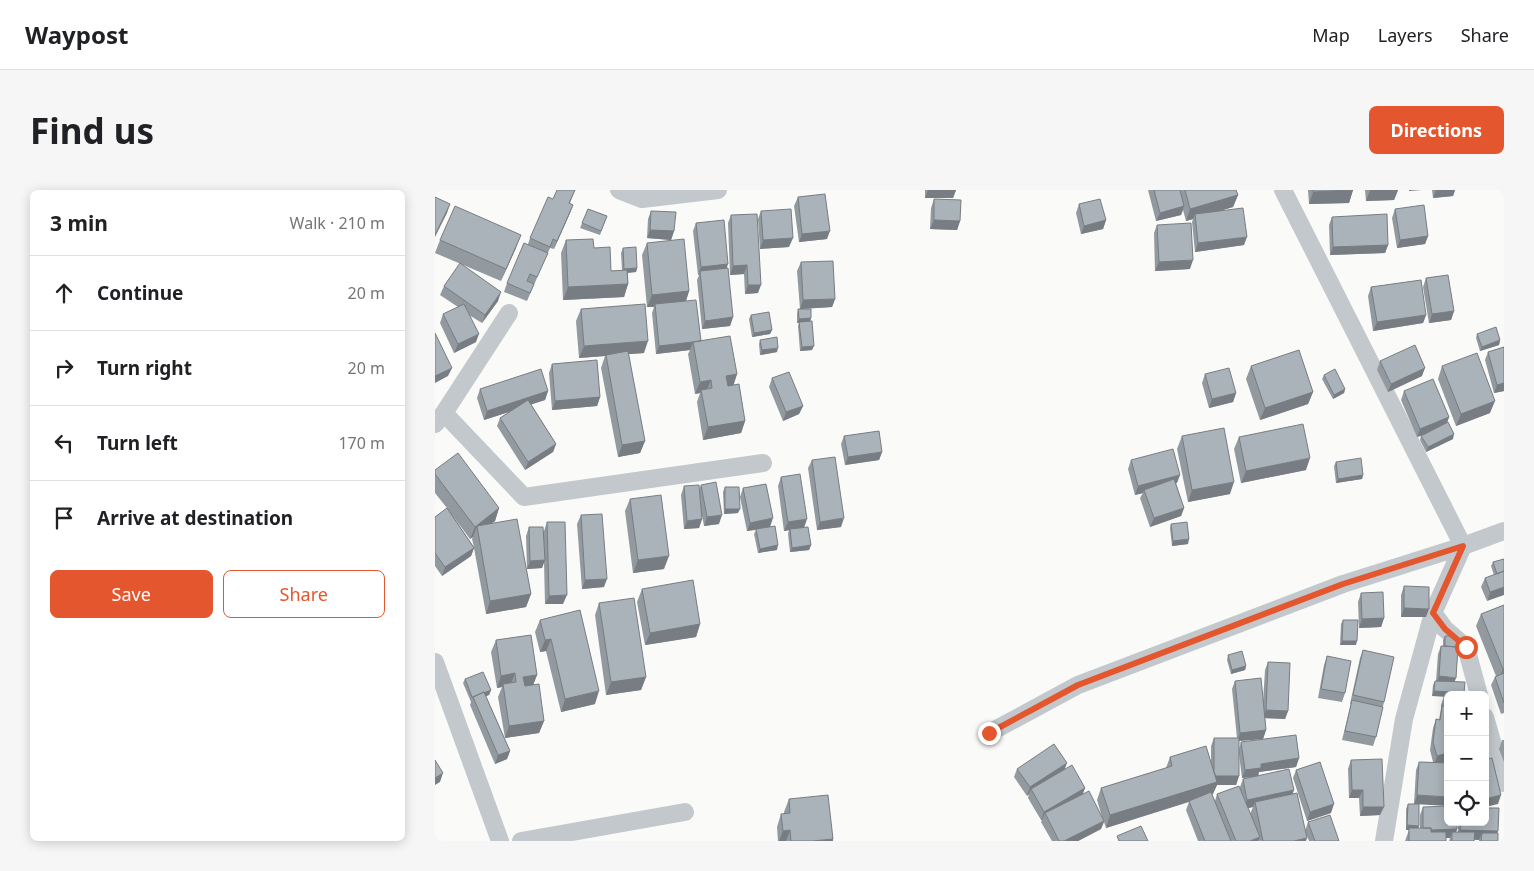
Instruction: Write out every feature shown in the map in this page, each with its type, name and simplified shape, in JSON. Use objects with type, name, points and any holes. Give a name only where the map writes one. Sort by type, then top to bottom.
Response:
[{"type":"street","points":[[619,190],[642,199],[718,190]]},
{"type":"street","points":[[1283,190],[1463,546]]},
{"type":"street","points":[[509,313],[440,419],[524,497],[763,464]]},
{"type":"street","points":[[989,733],[1078,685],[1343,584],[1504,531]]},
{"type":"street","points":[[1384,841],[1403,719],[1433,613],[1463,546]]},
{"type":"street","points":[[1433,613],[1445,629],[1466,647],[1478,691]]},
{"type":"street","points":[[435,662],[500,841]]},
{"type":"street","points":[[1489,731],[1504,783]]},
{"type":"street","points":[[521,841],[685,812]]},
{"type":"building","points":[[557,190],[575,190],[569,203],[573,205],[557,241],[553,239],[550,247],[530,238],[548,197],[553,199]]},
{"type":"building","points":[[1154,190],[1180,190],[1184,206],[1160,213]]},
{"type":"building","points":[[1185,190],[1236,190],[1238,195],[1190,209]]},
{"type":"building","points":[[1313,190],[1353,190],[1313,192]]},
{"type":"building","points":[[825,194],[830,231],[802,234],[798,197]]},
{"type":"building","points":[[435,197],[450,204],[435,235]]},
{"type":"building","points":[[934,199],[961,200],[960,221],[934,220]]},
{"type":"building","points":[[1100,199],[1106,220],[1084,226],[1079,204]]},
{"type":"building","points":[[1424,205],[1428,236],[1400,240],[1395,209]]},
{"type":"building","points":[[455,206],[521,235],[506,269],[440,240]]},
{"type":"building","points":[[1243,208],[1247,237],[1198,243],[1195,214]]},
{"type":"building","points":[[588,209],[607,216],[601,231],[582,223]]},
{"type":"building","points":[[791,209],[793,238],[763,240],[761,211]]},
{"type":"building","points":[[651,211],[676,212],[674,231],[650,230]]},
{"type":"building","points":[[757,214],[761,285],[748,285],[747,265],[733,266],[731,215]]},
{"type":"building","points":[[1387,214],[1388,245],[1333,247],[1332,217]]},
{"type":"building","points":[[724,220],[728,264],[701,267],[696,223]]},
{"type":"building","points":[[1191,223],[1193,260],[1159,262],[1157,225]]},
{"type":"building","points":[[593,239],[594,248],[610,247],[611,271],[627,270],[628,284],[568,287],[566,240]]},
{"type":"building","points":[[684,239],[689,291],[652,295],[647,243]]},
{"type":"building","points":[[524,243],[548,253],[537,277],[530,274],[527,281],[534,284],[530,293],[507,283]]},
{"type":"building","points":[[636,247],[637,268],[624,269],[623,248]]},
{"type":"building","points":[[833,261],[835,299],[803,300],[801,262]]},
{"type":"building","points":[[460,263],[501,292],[485,315],[444,286]]},
{"type":"building","points":[[728,268],[733,317],[705,321],[700,271]]},
{"type":"building","points":[[1448,275],[1454,311],[1432,314],[1426,278]]},
{"type":"building","points":[[1421,280],[1426,315],[1377,322],[1371,287]]},
{"type":"building","points":[[696,300],[701,341],[659,346],[655,304]]},
{"type":"building","points":[[464,304],[479,334],[458,344],[443,314]]},
{"type":"building","points":[[645,304],[648,341],[584,346],[581,309]]},
{"type":"building","points":[[798,309],[811,309],[811,318],[799,319]]},
{"type":"building","points":[[769,312],[772,330],[754,333],[751,315]]},
{"type":"building","points":[[812,321],[814,346],[802,347],[799,322]]},
{"type":"building","points":[[1496,327],[1500,340],[1482,347],[1477,334]]},
{"type":"building","points":[[435,333],[452,368],[435,376]]},
{"type":"building","points":[[730,336],[737,374],[726,376],[728,386],[739,384],[745,421],[708,427],[701,390],[712,388],[711,380],[700,382],[693,342]]},
{"type":"building","points":[[777,337],[778,348],[762,350],[760,340]]},
{"type":"building","points":[[1415,345],[1425,368],[1391,384],[1380,361]]},
{"type":"building","points":[[1504,347],[1504,383],[1497,385],[1488,352]]},
{"type":"building","points":[[1299,350],[1313,392],[1265,408],[1251,366]]},
{"type":"building","points":[[628,351],[645,441],[622,445],[606,355]]},
{"type":"building","points":[[1477,353],[1495,401],[1461,414],[1442,366]]},
{"type":"building","points":[[597,360],[600,397],[555,401],[552,364]]},
{"type":"building","points":[[1229,368],[1236,393],[1212,399],[1205,374]]},
{"type":"building","points":[[541,369],[548,391],[487,411],[480,389]]},
{"type":"building","points":[[1335,369],[1345,389],[1334,395],[1324,375]]},
{"type":"building","points":[[789,372],[803,406],[786,412],[772,378]]},
{"type":"building","points":[[1433,379],[1449,417],[1420,429],[1404,391]]},
{"type":"building","points":[[528,400],[556,444],[528,462],[500,418]]},
{"type":"building","points":[[1448,422],[1454,434],[1428,447],[1421,436]]},
{"type":"building","points":[[1303,424],[1310,458],[1246,471],[1239,437]]},
{"type":"building","points":[[1224,428],[1234,482],[1192,490],[1182,436]]},
{"type":"building","points":[[879,431],[882,452],[848,457],[844,436]]},
{"type":"building","points":[[1173,449],[1180,475],[1138,486],[1131,460]]},
{"type":"building","points":[[458,453],[499,508],[475,527],[435,474],[435,470]]},
{"type":"building","points":[[835,457],[844,518],[820,522],[812,460]]},
{"type":"building","points":[[1361,458],[1363,475],[1338,479],[1336,462]]},
{"type":"building","points":[[800,474],[807,519],[788,522],[781,477]]},
{"type":"building","points":[[1174,479],[1184,508],[1154,518],[1144,490]]},
{"type":"building","points":[[716,482],[722,515],[707,517],[701,485]]},
{"type":"building","points":[[766,484],[773,518],[750,523],[743,488]]},
{"type":"building","points":[[699,485],[702,519],[687,521],[684,486]]},
{"type":"building","points":[[725,487],[739,487],[740,509],[725,509]]},
{"type":"building","points":[[661,495],[669,556],[638,560],[630,499]]},
{"type":"building","points":[[447,508],[474,548],[445,567],[435,553],[435,517]]},
{"type":"building","points":[[602,514],[607,579],[585,580],[581,515]]},
{"type":"building","points":[[517,519],[531,594],[490,601],[477,526]]},
{"type":"building","points":[[547,522],[565,522],[567,595],[549,596]]},
{"type":"building","points":[[1187,522],[1189,539],[1173,541],[1171,524]]},
{"type":"building","points":[[775,526],[778,545],[760,549],[756,529]]},
{"type":"building","points":[[529,527],[543,527],[545,560],[530,561]]},
{"type":"building","points":[[808,527],[811,545],[792,548],[790,529]]},
{"type":"building","points":[[1504,559],[1504,571],[1497,574],[1493,562]]},
{"type":"building","points":[[1504,571],[1504,587],[1490,592],[1485,578]]},
{"type":"building","points":[[693,580],[700,624],[650,633],[642,589]]},
{"type":"building","points":[[1404,586],[1429,587],[1429,609],[1404,608]]},
{"type":"building","points":[[1383,592],[1384,618],[1362,619],[1361,593]]},
{"type":"building","points":[[634,598],[646,677],[611,682],[599,603]]},
{"type":"building","points":[[1504,605],[1504,668],[1503,669],[1481,614]]},
{"type":"building","points":[[580,610],[599,691],[565,699],[551,639],[545,640],[540,620]]},
{"type":"building","points":[[1343,620],[1358,620],[1357,641],[1342,641]]},
{"type":"building","points":[[531,635],[537,675],[523,677],[525,686],[539,684],[544,721],[509,726],[503,684],[516,682],[515,673],[501,676],[496,640]]},
{"type":"building","points":[[1445,636],[1457,636],[1457,647],[1445,646]]},
{"type":"building","points":[[1441,646],[1458,647],[1456,678],[1439,676]]},
{"type":"building","points":[[1363,650],[1394,657],[1384,702],[1353,695]]},
{"type":"building","points":[[1242,651],[1246,666],[1232,670],[1228,655]]},
{"type":"building","points":[[1327,656],[1351,661],[1345,693],[1321,689]]},
{"type":"building","points":[[1268,662],[1290,663],[1288,711],[1266,710]]},
{"type":"building","points":[[483,672],[491,690],[472,697],[465,679]]},
{"type":"building","points":[[1504,673],[1504,703],[1495,677]]},
{"type":"building","points":[[1261,678],[1266,730],[1240,733],[1235,681]]},
{"type":"building","points":[[1435,681],[1465,682],[1464,691],[1434,691]]},
{"type":"building","points":[[484,692],[510,751],[498,755],[473,697]]},
{"type":"building","points":[[1352,700],[1383,707],[1376,737],[1345,731]]},
{"type":"building","points":[[1442,706],[1444,706],[1444,754],[1437,756],[1433,742],[1436,719],[1440,720]]},
{"type":"building","points":[[1296,735],[1299,758],[1261,764],[1261,768],[1245,770],[1241,742]]},
{"type":"building","points":[[1214,738],[1239,738],[1239,776],[1216,776],[1214,772]]},
{"type":"building","points":[[1054,744],[1067,763],[1030,787],[1017,769]]},
{"type":"building","points":[[1206,746],[1217,782],[1110,815],[1101,788],[1172,766],[1170,757]]},
{"type":"building","points":[[1492,758],[1501,795],[1489,798],[1489,781],[1489,759]]},
{"type":"building","points":[[1382,759],[1384,807],[1363,807],[1363,790],[1352,790],[1351,760]]},
{"type":"building","points":[[435,760],[443,773],[435,778]]},
{"type":"building","points":[[1320,762],[1334,804],[1310,812],[1296,770]]},
{"type":"building","points":[[1419,762],[1444,763],[1444,797],[1417,795]]},
{"type":"building","points":[[1072,765],[1085,788],[1044,812],[1031,789]]},
{"type":"building","points":[[1289,769],[1294,790],[1247,800],[1243,779]]},
{"type":"building","points":[[1239,786],[1260,837],[1250,841],[1236,841],[1217,794]]},
{"type":"building","points":[[1089,791],[1104,821],[1064,841],[1059,841],[1045,813]]},
{"type":"building","points":[[1211,792],[1231,841],[1205,841],[1189,801]]},
{"type":"building","points":[[1297,793],[1307,838],[1294,841],[1263,841],[1255,802]]},
{"type":"building","points":[[828,795],[833,839],[791,841],[790,830],[783,831],[781,814],[790,813],[789,799]]},
{"type":"building","points":[[1408,804],[1419,804],[1419,826],[1407,825]]},
{"type":"building","points":[[1444,806],[1444,826],[1457,826],[1457,829],[1431,830],[1431,828],[1423,828],[1423,807]]},
{"type":"building","points":[[1489,808],[1499,808],[1498,831],[1460,830],[1460,826],[1489,826]]},
{"type":"building","points":[[1330,815],[1339,841],[1315,841],[1308,822]]},
{"type":"building","points":[[1141,826],[1148,841],[1119,841],[1117,836]]},
{"type":"building","points":[[1409,828],[1431,828],[1431,832],[1446,832],[1446,841],[1409,841]]},
{"type":"building","points":[[1452,832],[1475,832],[1474,841],[1452,841]]},
{"type":"building","points":[[1482,833],[1498,833],[1498,841],[1481,841]]},
{"type":"route","points":[[989,733],[1078,685],[1343,584],[1463,546],[1433,613],[1445,629],[1466,647]]}]
